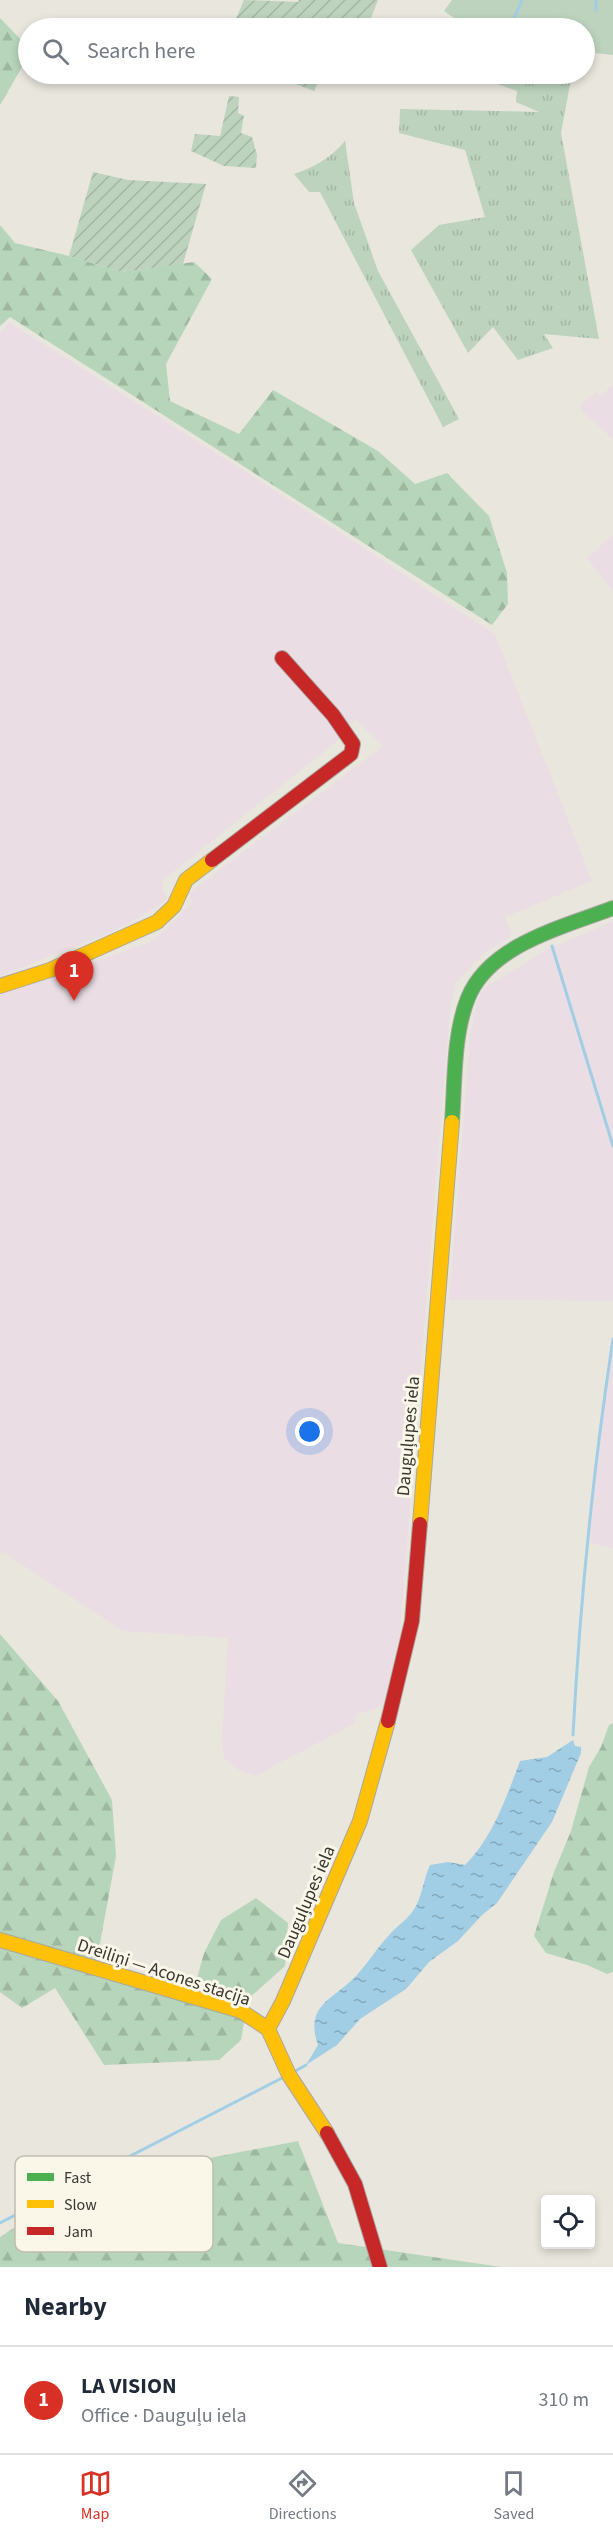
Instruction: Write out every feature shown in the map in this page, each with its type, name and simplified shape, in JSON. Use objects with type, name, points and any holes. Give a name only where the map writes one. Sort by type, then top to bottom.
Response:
[{"type":"street","points":[[0,986],[50,970],[157,922],[171,910],[178,899],[181,885],[189,877],[351,754],[353,745],[348,734],[312,689],[282,658]]},
{"type":"street","name":"Dauguļupes iela","points":[[268,2029],[283,2001],[360,1821],[399,1681],[412,1621],[457,1056],[468,996],[481,976],[501,958],[523,945],[613,908]]},
{"type":"street","name":"Dreiliņi — Acones stacija","points":[[0,1940],[241,2011],[268,2029]]},
{"type":"street","points":[[268,2029],[290,2075],[339,2151],[355,2184],[380,2267]]},
{"type":"shaded area","points":[[9,322],[293,502],[495,634],[592,881],[505,917],[512,933],[509,938],[485,952],[456,983],[450,1008],[400,1632],[383,1706],[356,1714],[354,1724],[255,1776],[237,1769],[224,1759],[222,1740],[228,1638],[123,1631],[3,1552],[0,1554],[0,995],[153,941],[192,903],[189,893],[383,746],[355,719],[335,743],[163,880],[167,900],[107,934],[0,976],[0,334]]},
{"type":"shaded area","points":[[613,385],[613,439],[583,412],[580,405],[597,392],[600,397]]},
{"type":"shaded area","points":[[613,535],[613,591],[587,558]]},
{"type":"shaded area","points":[[613,921],[613,1301],[449,1300],[470,1036],[478,999],[484,988],[546,950]]},
{"type":"shaded area","points":[[613,1339],[613,1548],[589,1543],[600,1421]]},
{"type":"green space","points":[[244,0],[298,2],[299,0],[378,0],[371,18],[236,18]]},
{"type":"green space","points":[[452,0],[613,0],[613,55],[595,53],[595,18],[454,18],[444,11]]},
{"type":"green space","points":[[0,18],[18,37],[18,74],[0,105]]},
{"type":"green space","points":[[295,84],[317,84],[314,91]]},
{"type":"green space","points":[[497,84],[570,84],[561,133],[599,339],[544,334],[553,348],[518,360],[493,327],[468,353],[411,250],[439,225],[485,217],[465,150],[399,133],[400,109],[539,112],[516,102],[517,91]]},
{"type":"green space","points":[[229,96],[239,97],[238,113],[244,116],[241,133],[252,137],[257,155],[256,168],[224,166],[191,151],[195,134],[220,136]]},
{"type":"green space","points":[[345,141],[354,203],[378,271],[459,419],[443,427],[320,192],[309,192],[294,174],[322,161]]},
{"type":"green space","points":[[93,172],[128,180],[206,184],[183,264],[121,272],[69,256]]},
{"type":"green space","points":[[0,225],[15,243],[121,272],[194,262],[212,279],[166,364],[170,401],[239,434],[273,390],[378,451],[415,484],[447,473],[489,516],[507,573],[508,604],[492,625],[10,317],[0,326]]},
{"type":"green space","points":[[0,1634],[58,1701],[112,1800],[116,1856],[94,1976],[191,2000],[204,1953],[221,1920],[256,1898],[288,1923],[285,1966],[248,1999],[241,2040],[219,2060],[104,2065],[55,1988],[22,2008],[0,1992]]},
{"type":"green space","points":[[613,1723],[613,1972],[607,1974],[587,1965],[546,1953],[534,1936],[554,1872],[571,1831],[589,1767],[601,1747],[609,1725]]},
{"type":"green space","points":[[298,2141],[338,2243],[501,2267],[0,2267],[0,2237],[15,2227],[15,2252],[213,2252],[213,2157]]},
{"type":"water","points":[[573,1740],[575,1746],[581,1747],[581,1753],[552,1822],[497,1903],[482,1915],[458,1941],[429,1962],[406,1989],[360,2019],[337,2045],[306,2065],[318,2045],[315,2021],[318,2012],[323,2004],[356,1976],[385,1939],[412,1912],[419,1899],[430,1865],[448,1862],[465,1865],[491,1830],[520,1761],[547,1757]]},
{"type":"waterway","points":[[514,18],[522,0]]},
{"type":"waterway","points":[[596,0],[596,10]]},
{"type":"waterway","points":[[552,946],[613,1146]]},
{"type":"waterway","points":[[573,1735],[588,1537],[613,1339]]},
{"type":"waterway","points":[[292,2073],[306,2065]]},
{"type":"waterway","points":[[130,2156],[284,2077]]},
{"type":"waterway","points":[[0,2223],[15,2215]]},
{"type":"traffic: fast","points":[[452,1122],[455,1059],[463,1012],[479,979],[493,964],[530,940],[613,908]]},
{"type":"traffic: slow","points":[[0,986],[50,970],[157,922],[174,906],[186,880],[212,860]]},
{"type":"traffic: slow","points":[[420,1524],[452,1122]]},
{"type":"traffic: slow","points":[[268,2029],[283,2001],[360,1821],[388,1721]]},
{"type":"traffic: slow","points":[[0,1940],[241,2011],[268,2029],[289,2075],[327,2133]]},
{"type":"traffic: jam","points":[[212,860],[351,754],[353,744],[333,715],[282,658]]},
{"type":"traffic: jam","points":[[388,1721],[412,1621],[420,1524]]},
{"type":"traffic: jam","points":[[327,2133],[355,2184],[380,2267]]},
{"type":"place","name":"LA VISION","points":[[74,1001]]}]
